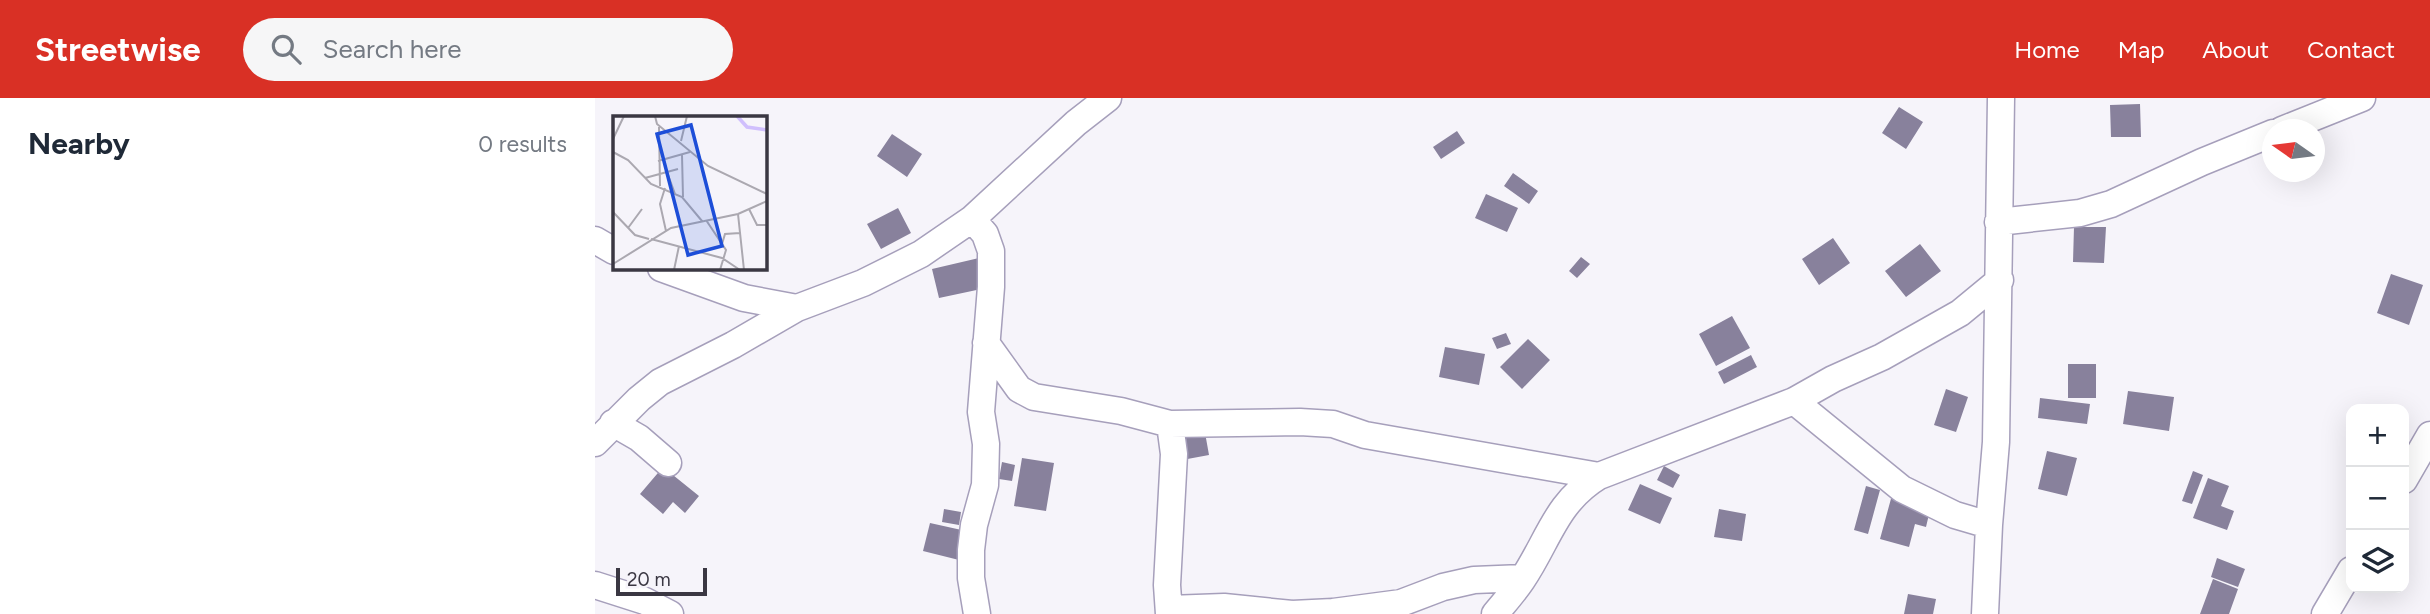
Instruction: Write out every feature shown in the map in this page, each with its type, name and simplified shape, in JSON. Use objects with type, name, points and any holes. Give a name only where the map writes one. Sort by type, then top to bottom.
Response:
[{"type":"street","points":[[595,443],[660,382],[733,345],[797,308],[895,269],[921,254],[972,219],[1076,123],[1108,98]]},
{"type":"street","points":[[1985,614],[1996,442],[2001,98]]},
{"type":"street","points":[[2310,119],[2362,98]]},
{"type":"street","points":[[1998,222],[2080,213],[2111,204],[2202,162],[2262,138]]},
{"type":"street","points":[[972,219],[985,234],[991,251],[991,287],[981,412],[986,444],[985,485],[974,525],[971,550],[971,578],[977,614]]},
{"type":"street","points":[[595,240],[613,250]]},
{"type":"street","points":[[666,270],[744,299],[797,308]]},
{"type":"street","points":[[1495,614],[1523,578],[1567,501],[1583,486],[1599,477],[1794,401],[1833,379],[1882,357],[1960,313],[2000,280]]},
{"type":"street","points":[[986,343],[1019,389],[1034,397],[1121,411],[1170,424],[1333,424],[1365,435],[1599,477]]},
{"type":"street","points":[[1794,401],[1902,489],[1955,515],[1989,525]]},
{"type":"street","points":[[613,424],[650,445],[668,463]]},
{"type":"street","points":[[1170,424],[1174,454],[1167,585],[1169,612],[1224,607],[1293,614],[1333,612],[1401,603],[1443,587],[1474,580],[1523,578]]},
{"type":"street","points":[[2409,471],[2430,435]]},
{"type":"street","points":[[2325,614],[2346,578]]},
{"type":"street","points":[[595,585],[645,601],[670,614]]},
{"type":"building","points":[[2140,104],[2141,137],[2111,137],[2110,105]]},
{"type":"building","points":[[1899,107],[1923,122],[1906,149],[1882,133]]},
{"type":"building","points":[[1457,131],[1465,143],[1441,159],[1433,147]]},
{"type":"building","points":[[892,134],[922,154],[907,177],[877,156]]},
{"type":"building","points":[[1513,173],[1538,191],[1529,204],[1504,186]]},
{"type":"building","points":[[1486,194],[1518,208],[1507,232],[1475,218]]},
{"type":"building","points":[[898,208],[911,233],[881,249],[867,224]]},
{"type":"building","points":[[2074,227],[2106,227],[2104,263],[2073,262]]},
{"type":"building","points":[[1833,238],[1850,263],[1819,285],[1802,259]]},
{"type":"building","points":[[1920,244],[1941,271],[1906,297],[1885,271]]},
{"type":"building","points":[[1581,257],[1590,264],[1577,278],[1569,271]]},
{"type":"building","points":[[979,258],[986,288],[939,298],[932,269]]},
{"type":"building","points":[[2391,274],[2423,285],[2409,325],[2377,313]]},
{"type":"building","points":[[1732,316],[1750,348],[1716,366],[1699,334]]},
{"type":"building","points":[[1506,333],[1511,344],[1497,349],[1492,338]]},
{"type":"building","points":[[1528,339],[1550,360],[1522,389],[1500,367]]},
{"type":"building","points":[[1445,347],[1485,354],[1479,385],[1439,377]]},
{"type":"building","points":[[1751,355],[1757,367],[1724,384],[1718,372]]},
{"type":"building","points":[[2068,364],[2096,364],[2096,398],[2068,398]]},
{"type":"building","points":[[1946,389],[1968,397],[1956,432],[1934,425]]},
{"type":"building","points":[[2128,391],[2174,397],[2169,431],[2123,424]]},
{"type":"building","points":[[2040,398],[2090,404],[2087,424],[2038,418]]},
{"type":"building","points":[[1204,427],[1209,455],[1182,460],[1177,432]]},
{"type":"building","points":[[2047,451],[2077,458],[2067,496],[2038,489]]},
{"type":"building","points":[[1022,458],[1054,463],[1046,511],[1014,506]]},
{"type":"building","points":[[1002,462],[1015,465],[1012,481],[999,479]]},
{"type":"building","points":[[1664,466],[1680,475],[1673,488],[1657,480]]},
{"type":"building","points":[[663,467],[699,496],[685,513],[673,502],[663,514],[640,494]]},
{"type":"building","points":[[2193,471],[2203,475],[2192,504],[2182,501]]},
{"type":"building","points":[[2208,478],[2229,486],[2221,506],[2234,511],[2227,530],[2193,518]]},
{"type":"building","points":[[1640,484],[1672,498],[1660,524],[1628,510]]},
{"type":"building","points":[[1866,486],[1880,490],[1868,534],[1854,530]]},
{"type":"building","points":[[1892,495],[1931,506],[1926,527],[1915,524],[1909,547],[1880,539]]},
{"type":"building","points":[[944,509],[961,512],[959,525],[942,522]]},
{"type":"building","points":[[1719,509],[1746,514],[1742,541],[1714,537]]},
{"type":"building","points":[[930,523],[966,531],[959,560],[923,551]]},
{"type":"building","points":[[2217,558],[2245,569],[2238,587],[2211,577]]},
{"type":"building","points":[[2213,579],[2238,589],[2229,614],[2200,614]]},
{"type":"building","points":[[1908,594],[1936,599],[1933,614],[1904,614]]}]
